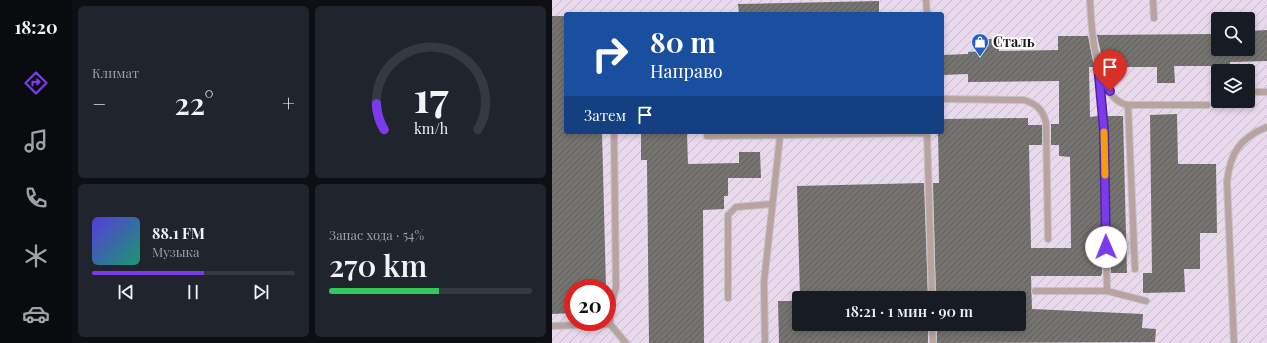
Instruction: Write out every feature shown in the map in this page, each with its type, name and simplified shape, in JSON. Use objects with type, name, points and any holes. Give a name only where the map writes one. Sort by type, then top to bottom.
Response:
[{"type":"lane","points":[[926,0],[927,12]]},
{"type":"lane","points":[[1090,0],[1093,45],[1098,65],[1104,81],[1116,101],[1128,105],[1207,105]]},
{"type":"lane","points":[[1153,0],[1154,18]]},
{"type":"lane","points":[[1098,65],[1104,130],[1107,291]]},
{"type":"lane","points":[[1257,92],[1267,92]]},
{"type":"lane","points":[[944,99],[1016,99],[1033,103],[1040,108],[1046,123],[1048,239]]},
{"type":"lane","points":[[1128,105],[1135,269]]},
{"type":"lane","points":[[1234,343],[1227,182],[1232,158],[1237,147],[1248,137],[1267,127]]},
{"type":"lane","points":[[614,134],[616,279]]},
{"type":"lane","points":[[707,136],[878,134]]},
{"type":"lane","points":[[927,134],[932,291]]},
{"type":"lane","points":[[765,343],[764,282],[780,136]]},
{"type":"lane","points":[[728,298],[728,215],[736,207],[772,204]]},
{"type":"lane","points":[[1035,291],[1107,291],[1146,301]]},
{"type":"lane","points":[[552,326],[564,326]]},
{"type":"lane","points":[[616,331],[626,343]]},
{"type":"lane","points":[[932,331],[933,343]]},
{"type":"shaded area","points":[[552,0],[1267,0],[1267,343],[552,343]]},
{"type":"building","points":[[879,1],[879,12],[739,12],[738,4]]},
{"type":"building","points":[[552,16],[564,16],[564,134],[602,134],[606,279],[564,279],[564,313],[552,314]]},
{"type":"building","points":[[1267,30],[1267,61],[1230,62],[1230,64],[1211,64],[1211,66],[1174,66],[1175,83],[1157,83],[1157,67],[1104,67],[1097,35],[1211,34],[1211,56],[1255,56],[1255,31]]},
{"type":"building","points":[[1058,36],[1088,36],[1094,67],[1089,67],[1090,117],[1098,116],[1100,130],[1102,273],[1101,276],[1031,276],[1032,309],[1143,314],[1142,328],[1156,329],[1155,342],[937,343],[937,331],[1026,331],[1026,291],[936,291],[933,183],[939,183],[938,134],[944,134],[944,119],[1028,118],[1028,125],[1042,125],[1042,145],[1029,145],[1031,248],[1071,248],[1070,157],[1059,156],[1059,145],[1051,145],[1051,124],[1059,124],[1059,81],[968,82],[968,74],[944,75],[944,55],[968,54],[968,52],[982,51],[982,39],[999,39],[999,51],[1058,50]]},
{"type":"building","points":[[1177,114],[1178,164],[1216,164],[1217,233],[1200,233],[1200,269],[1184,269],[1185,292],[1143,293],[1143,273],[1152,273],[1150,115]]},
{"type":"building","points":[[1107,116],[1123,116],[1127,273],[1111,273]]},
{"type":"building","points":[[641,134],[687,134],[688,164],[739,163],[739,152],[760,152],[761,178],[728,178],[728,196],[724,196],[724,209],[703,210],[704,343],[649,343],[647,160],[641,160]]},
{"type":"building","points":[[924,183],[928,291],[800,291],[797,186]]},
{"type":"building","points":[[778,301],[792,301],[792,331],[928,331],[928,343],[779,343]]},
{"type":"slow traffic","points":[[1104,132],[1105,175]]},
{"type":"place","name":"Сталь","points":[[980,57]]},
{"type":"route","points":[[1106,247],[1104,130],[1098,65],[1104,81],[1110,91]]}]
